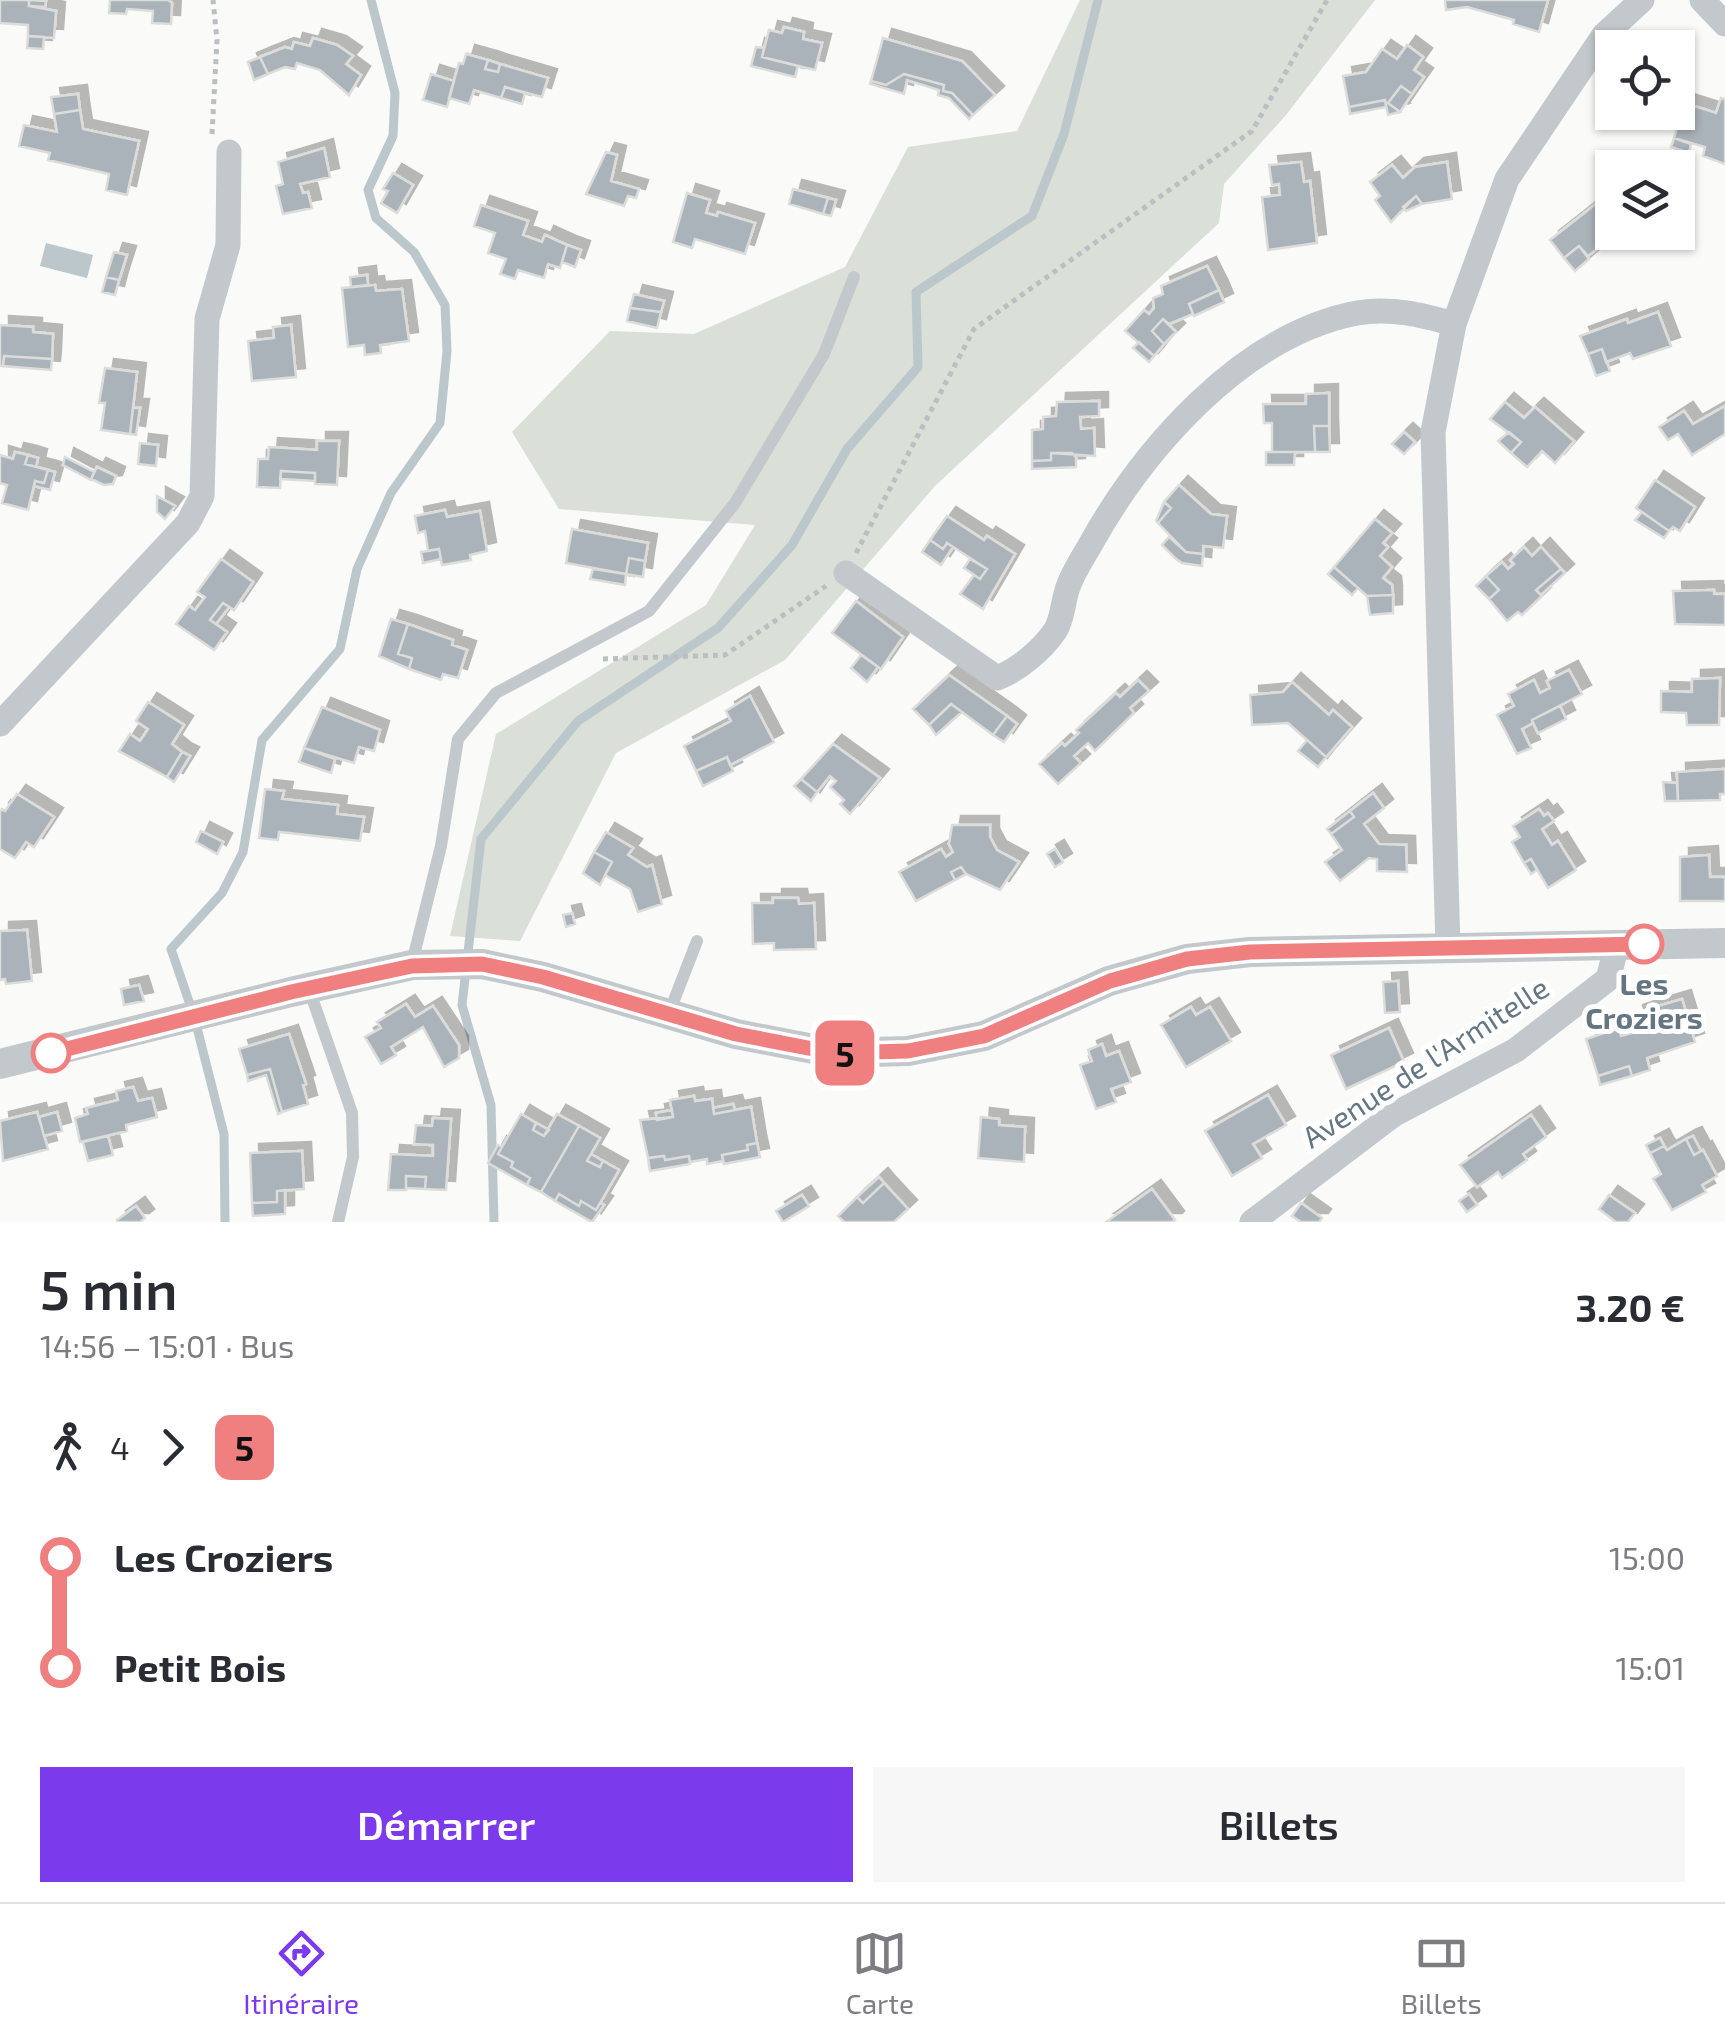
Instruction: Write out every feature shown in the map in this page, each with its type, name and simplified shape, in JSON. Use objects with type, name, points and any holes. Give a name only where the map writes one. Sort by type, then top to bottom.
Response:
[{"type":"street","points":[[1448,947],[1433,432],[1454,324],[1507,178],[1604,36],[1642,0]]},
{"type":"street","points":[[1702,0],[1725,24]]},
{"type":"street","points":[[0,724],[188,523],[202,496],[207,319],[228,245],[229,152]]},
{"type":"street","points":[[846,572],[998,678],[1015,671],[1056,630],[1069,583],[1109,511],[1151,452],[1232,374],[1300,332],[1357,313],[1408,311],[1454,324]]},
{"type":"street","points":[[0,1064],[412,966],[482,964],[543,977],[736,1034],[834,1053],[908,1051],[984,1036],[1110,981],[1187,959],[1250,952],[1725,944]]},
{"type":"street","name":"Avenue de l'Armitelle","points":[[1252,1222],[1394,1115],[1516,1050],[1608,980],[1617,945]]},
{"type":"lane","points":[[412,966],[441,846],[458,739],[496,693],[649,611],[735,502],[824,354],[854,277]]},
{"type":"lane","points":[[670,1013],[697,942]]},
{"type":"lane","points":[[309,988],[352,1113],[353,1157],[338,1222]]},
{"type":"path","points":[[212,0],[217,40],[211,140],[229,152]]},
{"type":"path","points":[[556,660],[725,655],[846,572],[974,329],[1252,131],[1328,0]]},
{"type":"shaded area","points":[[1080,0],[1375,0],[1286,115],[1224,184],[1219,223],[935,486],[785,660],[616,753],[520,941],[450,936],[496,734],[706,605],[755,525],[559,509],[512,432],[610,331],[694,334],[845,267],[908,147],[1017,131]]},
{"type":"shaded area","points":[[46,243],[93,255],[87,278],[40,266]]},
{"type":"building","points":[[0,0],[29,0],[29,6],[56,11],[54,38],[28,36],[28,25],[0,23]]},
{"type":"building","points":[[29,0],[46,1],[45,7],[29,6]]},
{"type":"building","points":[[110,0],[168,0],[172,3],[171,24],[152,23],[153,11],[127,9],[126,14],[109,13]]},
{"type":"building","points":[[1445,0],[1548,0],[1539,32],[1513,24],[1514,20],[1467,7],[1446,10]]},
{"type":"building","points":[[784,27],[804,32],[803,39],[822,43],[815,70],[762,57],[769,30],[782,33]]},
{"type":"building","points":[[28,36],[44,37],[43,49],[27,48]]},
{"type":"building","points":[[313,38],[337,45],[353,56],[346,64],[361,75],[349,95],[320,70],[297,63],[295,69],[285,67],[268,74],[260,57],[285,47],[292,49],[294,42],[310,46]]},
{"type":"building","points":[[883,38],[962,61],[995,95],[973,115],[952,93],[943,91],[944,85],[904,74],[886,85],[871,81]]},
{"type":"building","points":[[1407,45],[1423,57],[1414,70],[1424,77],[1412,94],[1401,86],[1388,103],[1400,112],[1388,115],[1385,100],[1349,107],[1343,76],[1366,72],[1382,49],[1397,59]]},
{"type":"building","points":[[756,47],[764,48],[762,57],[798,66],[795,77],[751,66]]},
{"type":"building","points":[[466,54],[488,60],[485,69],[498,72],[500,64],[548,78],[542,97],[505,87],[501,98],[474,90],[469,104],[449,98],[459,63],[463,64]]},
{"type":"building","points":[[260,57],[268,74],[254,80],[248,62]]},
{"type":"building","points":[[488,60],[500,64],[498,72],[485,69]]},
{"type":"building","points":[[431,74],[454,81],[447,107],[423,100]]},
{"type":"building","points":[[904,74],[944,85],[943,91],[952,93],[973,115],[969,119],[949,98],[938,95],[939,90],[907,80],[904,94],[870,84],[871,81],[886,85]]},
{"type":"building","points":[[1401,86],[1412,94],[1400,112],[1388,103]]},
{"type":"building","points":[[505,87],[525,93],[522,104],[501,98]]},
{"type":"building","points":[[78,94],[80,110],[54,114],[51,97]]},
{"type":"building","points":[[1721,98],[1725,99],[1725,164],[1703,156],[1705,147],[1674,138],[1677,130],[1695,130],[1695,106],[1716,113]]},
{"type":"building","points":[[1385,100],[1386,107],[1350,114],[1349,107]]},
{"type":"building","points":[[80,110],[83,129],[139,141],[127,195],[106,190],[109,174],[48,160],[50,153],[19,146],[24,125],[57,132],[54,114]]},
{"type":"building","points":[[1674,138],[1691,144],[1690,150],[1671,147]]},
{"type":"building","points":[[324,148],[330,177],[300,184],[303,193],[308,192],[312,208],[283,214],[276,186],[283,184],[278,162]]},
{"type":"building","points":[[606,152],[617,155],[611,181],[639,189],[636,198],[628,196],[624,206],[586,194]]},
{"type":"building","points":[[1301,162],[1304,182],[1310,181],[1317,243],[1268,250],[1262,197],[1280,195],[1279,184],[1272,185],[1269,165]]},
{"type":"building","points":[[1447,162],[1452,199],[1422,204],[1416,196],[1391,222],[1375,200],[1380,196],[1370,182],[1392,165],[1403,178],[1415,167]]},
{"type":"building","points":[[393,173],[413,185],[397,213],[381,203],[388,191],[383,189]]},
{"type":"building","points":[[793,189],[828,198],[823,214],[789,204]]},
{"type":"building","points":[[687,193],[710,200],[706,213],[717,216],[718,212],[755,223],[745,254],[695,239],[692,248],[673,242]]},
{"type":"building","points":[[1416,196],[1422,204],[1406,211],[1403,207]]},
{"type":"building","points":[[828,198],[836,200],[831,216],[823,214]]},
{"type":"building","points":[[481,205],[528,221],[523,235],[542,242],[545,235],[567,245],[560,268],[548,264],[544,278],[518,270],[515,279],[500,274],[506,259],[488,253],[495,233],[474,226]]},
{"type":"building","points":[[1595,205],[1596,250],[1588,256],[1579,246],[1564,258],[1550,240]]},
{"type":"building","points":[[567,245],[581,250],[575,267],[562,262]]},
{"type":"building","points":[[1579,246],[1589,259],[1575,271],[1564,258]]},
{"type":"building","points":[[114,252],[127,255],[119,280],[106,277]]},
{"type":"building","points":[[1207,266],[1219,290],[1189,304],[1193,314],[1169,324],[1163,319],[1152,331],[1164,344],[1154,356],[1125,331],[1144,310],[1149,314],[1154,308],[1153,298],[1163,294],[1161,286]]},
{"type":"building","points":[[367,275],[368,285],[351,287],[350,277]]},
{"type":"building","points":[[106,277],[119,280],[115,295],[102,292]]},
{"type":"building","points":[[375,285],[376,291],[402,289],[409,341],[380,345],[381,353],[365,355],[364,345],[348,347],[342,288]]},
{"type":"building","points":[[1219,290],[1224,302],[1194,316],[1189,304]]},
{"type":"building","points":[[634,294],[664,301],[661,312],[630,308]]},
{"type":"building","points":[[630,308],[661,312],[657,328],[627,321]]},
{"type":"building","points":[[1658,312],[1671,346],[1633,359],[1630,353],[1606,362],[1602,349],[1588,354],[1580,336]]},
{"type":"building","points":[[1163,319],[1176,332],[1164,344],[1152,331]]},
{"type":"building","points":[[0,325],[33,327],[33,332],[53,334],[52,359],[4,356],[0,366]]},
{"type":"building","points":[[291,325],[296,377],[252,381],[248,341],[274,338],[273,327]]},
{"type":"building","points":[[1139,342],[1154,356],[1149,362],[1133,348]]},
{"type":"building","points":[[1602,349],[1610,371],[1596,376],[1588,354]]},
{"type":"building","points":[[4,356],[52,359],[51,370],[3,366]]},
{"type":"building","points":[[105,368],[137,372],[130,434],[101,430],[105,403],[99,403]]},
{"type":"building","points":[[1329,393],[1329,426],[1314,426],[1315,452],[1272,452],[1272,423],[1264,423],[1263,404],[1306,404],[1306,394]]},
{"type":"building","points":[[1099,401],[1099,416],[1080,417],[1081,429],[1094,428],[1095,456],[1051,453],[1051,460],[1032,461],[1032,430],[1043,429],[1043,417],[1056,416],[1057,402]]},
{"type":"building","points":[[1505,402],[1524,418],[1535,407],[1574,441],[1555,463],[1542,451],[1527,467],[1511,453],[1521,442],[1490,419]]},
{"type":"building","points":[[1725,406],[1725,434],[1692,455],[1678,434],[1668,440],[1659,427],[1684,411],[1693,424]]},
{"type":"building","points":[[133,408],[140,408],[136,435],[130,434]]},
{"type":"building","points":[[1314,426],[1329,426],[1330,452],[1315,452]]},
{"type":"building","points":[[1404,432],[1415,442],[1404,454],[1392,444]]},
{"type":"building","points":[[1509,432],[1521,442],[1511,453],[1498,441]]},
{"type":"building","points":[[317,441],[339,441],[337,485],[315,484],[315,473],[281,471],[280,488],[257,487],[258,459],[268,459],[269,447],[317,450]]},
{"type":"building","points":[[140,443],[158,445],[156,466],[138,464]]},
{"type":"building","points":[[15,452],[28,455],[25,464],[48,470],[44,483],[35,481],[28,510],[2,503],[7,485],[0,483],[0,455],[13,459]]},
{"type":"building","points":[[1266,452],[1295,452],[1294,465],[1266,465]]},
{"type":"building","points":[[1051,453],[1072,453],[1076,467],[1032,469],[1032,461],[1051,460]]},
{"type":"building","points":[[28,455],[38,458],[36,467],[25,464]]},
{"type":"building","points":[[65,457],[94,472],[91,480],[63,465]]},
{"type":"building","points":[[97,467],[116,476],[113,484],[91,479]]},
{"type":"building","points":[[48,470],[55,472],[50,490],[34,486],[35,481],[44,483]]},
{"type":"building","points":[[281,471],[315,473],[315,481],[280,479]]},
{"type":"building","points":[[1655,480],[1695,507],[1680,531],[1673,527],[1669,531],[1636,508]]},
{"type":"building","points":[[1179,485],[1211,514],[1227,516],[1223,548],[1203,546],[1203,554],[1186,552],[1158,523],[1171,508],[1164,502]]},
{"type":"building","points":[[157,496],[175,506],[165,519],[157,512]]},
{"type":"building","points":[[1164,502],[1171,508],[1158,523],[1156,521]]},
{"type":"building","points":[[445,510],[447,517],[480,511],[487,551],[470,555],[471,560],[442,565],[439,549],[428,551],[425,531],[418,533],[415,516]]},
{"type":"building","points":[[1642,512],[1669,531],[1664,538],[1635,520]]},
{"type":"building","points":[[947,516],[1015,554],[983,609],[960,594],[974,575],[980,579],[987,569],[947,543],[943,549],[930,540]]},
{"type":"building","points":[[1375,519],[1392,533],[1383,543],[1388,547],[1380,556],[1392,567],[1383,578],[1392,585],[1393,595],[1367,596],[1334,567]]},
{"type":"building","points":[[572,529],[648,543],[645,561],[629,558],[626,574],[566,563]]},
{"type":"building","points":[[1169,537],[1186,552],[1203,554],[1202,566],[1175,558],[1162,545]]},
{"type":"building","points":[[930,540],[943,549],[947,543],[953,547],[941,565],[922,552]]},
{"type":"building","points":[[1524,547],[1532,556],[1541,547],[1561,569],[1536,590],[1542,596],[1522,615],[1518,612],[1507,621],[1489,599],[1499,590],[1486,576],[1502,562],[1508,569],[1514,564],[1510,560]]},
{"type":"building","points":[[439,549],[441,559],[423,563],[421,552]]},
{"type":"building","points":[[629,558],[645,561],[643,577],[626,574]]},
{"type":"building","points":[[221,559],[253,582],[234,610],[223,603],[210,620],[227,632],[214,650],[176,624],[189,606],[195,610],[205,597],[197,592]]},
{"type":"building","points":[[970,559],[987,569],[980,579],[964,568]]},
{"type":"building","points":[[1334,567],[1358,588],[1352,595],[1328,574]]},
{"type":"building","points":[[593,569],[626,574],[625,585],[590,579]]},
{"type":"building","points":[[1561,569],[1565,573],[1541,595],[1536,590]]},
{"type":"building","points":[[1486,576],[1499,590],[1489,599],[1476,586]]},
{"type":"building","points":[[1714,590],[1714,594],[1725,594],[1725,625],[1675,624],[1673,591]]},
{"type":"building","points":[[1393,595],[1393,613],[1370,615],[1367,596]]},
{"type":"building","points":[[856,601],[903,637],[881,669],[832,633]]},
{"type":"building","points":[[223,603],[229,607],[216,624],[210,620]]},
{"type":"building","points":[[391,619],[408,624],[398,654],[412,658],[409,669],[379,656]]},
{"type":"building","points":[[408,624],[453,640],[452,645],[467,650],[458,678],[443,674],[441,680],[409,669],[412,658],[398,654]]},
{"type":"building","points":[[861,655],[878,667],[867,682],[851,668]]},
{"type":"building","points":[[1569,670],[1582,694],[1522,729],[1531,748],[1517,754],[1497,715],[1514,706],[1508,694],[1534,680],[1540,693],[1550,688],[1547,681]]},
{"type":"building","points":[[949,675],[1007,716],[993,735],[951,704],[929,725],[913,709]]},
{"type":"building","points":[[1720,678],[1719,725],[1687,725],[1686,713],[1661,712],[1661,691],[1692,692],[1692,679]]},
{"type":"building","points":[[1138,680],[1149,691],[1130,708],[1134,713],[1095,751],[1088,743],[1074,756],[1081,763],[1058,784],[1039,764],[1062,743],[1065,746],[1079,733],[1076,730],[1116,693],[1120,697]]},
{"type":"building","points":[[1292,682],[1329,715],[1333,710],[1352,727],[1326,757],[1288,723],[1252,725],[1250,695],[1283,692]]},
{"type":"building","points":[[750,696],[774,742],[730,765],[727,757],[696,771],[684,746],[731,721],[726,711]]},
{"type":"building","points":[[148,702],[184,725],[172,744],[182,752],[167,777],[119,751],[130,734],[140,741],[148,729],[136,721]]},
{"type":"building","points":[[951,704],[962,712],[936,735],[929,725]]},
{"type":"building","points":[[1560,706],[1566,719],[1538,733],[1532,720]]},
{"type":"building","points":[[322,707],[380,730],[374,751],[359,747],[354,763],[304,748]]},
{"type":"building","points":[[1007,716],[1017,724],[1004,742],[993,735]]},
{"type":"building","points":[[1307,740],[1326,757],[1318,767],[1298,751]]},
{"type":"building","points":[[833,744],[880,778],[850,814],[840,804],[844,800],[830,787],[836,781],[830,776],[817,792],[801,779]]},
{"type":"building","points":[[304,748],[335,759],[331,773],[299,762]]},
{"type":"building","points":[[182,752],[190,756],[174,782],[167,777]]},
{"type":"building","points":[[727,757],[733,771],[703,786],[696,771]]},
{"type":"building","points":[[1725,769],[1725,794],[1720,794],[1720,800],[1678,801],[1677,772]]},
{"type":"building","points":[[801,779],[817,792],[811,801],[794,786]]},
{"type":"building","points":[[1663,782],[1677,783],[1678,801],[1665,801]]},
{"type":"building","points":[[265,789],[284,791],[282,799],[338,805],[337,814],[364,817],[360,841],[279,832],[278,840],[259,838]]},
{"type":"building","points":[[1373,793],[1384,808],[1364,824],[1379,844],[1406,845],[1407,872],[1377,871],[1377,859],[1369,858],[1340,881],[1325,862],[1342,850],[1331,834],[1354,817],[1350,811]]},
{"type":"building","points":[[17,794],[54,817],[34,847],[26,842],[15,858],[0,849],[0,812]]},
{"type":"building","points":[[1539,809],[1554,821],[1542,829],[1552,845],[1558,841],[1576,870],[1548,888],[1531,859],[1524,863],[1512,842],[1520,837],[1513,826]]},
{"type":"building","points":[[1350,811],[1354,817],[1331,834],[1327,829]]},
{"type":"building","points":[[952,825],[990,825],[990,837],[997,850],[1019,862],[1000,890],[966,874],[961,867],[951,872],[955,880],[916,901],[899,872],[941,849],[946,857],[953,852],[949,844]]},
{"type":"building","points":[[201,831],[223,842],[217,854],[196,842]]},
{"type":"building","points":[[606,832],[633,848],[628,855],[647,867],[652,865],[662,904],[638,912],[630,889],[605,875],[612,862],[594,852]]},
{"type":"building","points":[[1055,849],[1063,862],[1055,867],[1047,854]]},
{"type":"building","points":[[594,852],[612,862],[600,885],[583,873]]},
{"type":"building","points":[[1709,855],[1710,877],[1725,877],[1725,901],[1680,901],[1680,857]]},
{"type":"building","points":[[1531,859],[1537,870],[1531,874],[1524,863]]},
{"type":"building","points":[[961,867],[966,874],[955,880],[951,872]]},
{"type":"building","points":[[773,898],[798,898],[799,904],[814,903],[816,949],[774,950],[774,943],[753,944],[752,903],[773,903]]},
{"type":"building","points":[[572,913],[575,924],[566,927],[563,915]]},
{"type":"building","points":[[27,930],[32,981],[6,984],[5,979],[0,980],[0,931]]},
{"type":"building","points":[[1398,981],[1400,1012],[1385,1013],[1383,982]]},
{"type":"building","points":[[139,985],[144,1001],[124,1005],[121,989]]},
{"type":"building","points":[[1682,999],[1695,1042],[1647,1058],[1650,1070],[1632,1076],[1629,1066],[1598,1076],[1586,1039],[1619,1028],[1621,1036],[1639,1031],[1636,1020],[1653,1015],[1651,1008]]},
{"type":"building","points":[[406,1004],[415,1017],[433,1006],[459,1045],[459,1058],[444,1067],[423,1027],[391,1047],[396,1055],[381,1064],[365,1037],[381,1028],[377,1022]]},
{"type":"building","points":[[1191,1007],[1196,1015],[1210,1007],[1231,1041],[1186,1067],[1161,1025]]},
{"type":"building","points":[[1651,1008],[1653,1015],[1636,1020],[1634,1014]]},
{"type":"building","points":[[1637,1023],[1639,1031],[1621,1036],[1619,1028]]},
{"type":"building","points":[[1389,1028],[1404,1062],[1346,1089],[1331,1055]]},
{"type":"building","points":[[289,1034],[306,1084],[303,1085],[308,1104],[282,1112],[270,1069],[247,1075],[239,1049]]},
{"type":"building","points":[[1102,1044],[1106,1056],[1119,1051],[1131,1082],[1111,1089],[1116,1102],[1096,1109],[1080,1065],[1092,1061],[1088,1050]]},
{"type":"building","points":[[1629,1066],[1632,1076],[1600,1085],[1598,1076]]},
{"type":"building","points":[[270,1069],[282,1112],[278,1114],[266,1075],[248,1081],[247,1075]]},
{"type":"building","points":[[133,1087],[138,1101],[152,1098],[157,1117],[126,1125],[127,1131],[80,1142],[75,1118],[88,1114],[86,1108],[118,1100],[116,1091]]},
{"type":"building","points":[[1268,1095],[1286,1125],[1253,1144],[1262,1158],[1232,1176],[1205,1131]]},
{"type":"building","points":[[694,1096],[695,1101],[712,1099],[714,1114],[751,1107],[757,1143],[747,1145],[748,1150],[722,1155],[723,1161],[707,1164],[707,1159],[690,1162],[689,1156],[648,1158],[640,1120],[673,1117],[670,1100]]},
{"type":"building","points":[[733,1104],[735,1110],[714,1114],[713,1108]]},
{"type":"building","points":[[672,1110],[673,1117],[657,1120],[656,1113]]},
{"type":"building","points":[[37,1112],[48,1149],[3,1161],[0,1121]]},
{"type":"building","points":[[57,1112],[62,1131],[44,1136],[39,1117]]},
{"type":"building","points":[[521,1114],[536,1123],[533,1130],[544,1136],[557,1114],[579,1126],[541,1192],[527,1185],[530,1178],[498,1154]]},
{"type":"building","points":[[1531,1115],[1546,1137],[1523,1154],[1527,1160],[1502,1178],[1498,1172],[1477,1187],[1460,1165]]},
{"type":"building","points":[[981,1117],[999,1119],[999,1125],[1025,1127],[1024,1162],[978,1158]]},
{"type":"building","points":[[433,1118],[451,1119],[446,1190],[425,1189],[426,1177],[406,1176],[406,1190],[388,1190],[391,1154],[433,1156],[433,1145],[414,1144],[416,1125],[432,1126]]},
{"type":"building","points":[[536,1123],[549,1130],[544,1136],[533,1130]]},
{"type":"building","points":[[579,1126],[600,1138],[587,1161],[600,1167],[603,1161],[619,1170],[596,1210],[581,1201],[579,1206],[559,1194],[555,1201],[541,1192]]},
{"type":"building","points":[[108,1136],[113,1155],[88,1161],[83,1142]]},
{"type":"building","points":[[1693,1136],[1701,1151],[1694,1155],[1686,1139]]},
{"type":"building","points":[[1660,1138],[1664,1146],[1650,1153],[1646,1145]]},
{"type":"building","points":[[1686,1139],[1694,1155],[1703,1150],[1717,1176],[1702,1185],[1706,1192],[1672,1210],[1653,1179],[1661,1174],[1650,1153],[1664,1146],[1667,1150]]},
{"type":"building","points":[[757,1143],[760,1157],[724,1164],[722,1155],[748,1150],[747,1145]]},
{"type":"building","points":[[498,1145],[502,1147],[498,1154],[530,1178],[527,1185],[488,1163]]},
{"type":"building","points":[[302,1151],[304,1189],[277,1191],[277,1202],[252,1203],[250,1153]]},
{"type":"building","points":[[591,1154],[603,1161],[600,1167],[587,1161]]},
{"type":"building","points":[[664,1156],[665,1160],[689,1156],[690,1164],[650,1171],[648,1158]]},
{"type":"building","points":[[406,1176],[426,1177],[425,1189],[406,1188]]},
{"type":"building","points":[[879,1177],[884,1183],[863,1203],[857,1197]]},
{"type":"building","points":[[884,1183],[908,1209],[894,1222],[844,1222],[838,1216],[857,1197],[863,1203]]},
{"type":"building","points":[[1152,1189],[1173,1222],[1106,1222]]},
{"type":"building","points":[[285,1190],[285,1214],[253,1216],[252,1203],[277,1202],[277,1191]]},
{"type":"building","points":[[559,1194],[579,1206],[581,1201],[596,1210],[600,1203],[604,1205],[592,1222],[555,1201]]},
{"type":"building","points":[[1469,1194],[1477,1205],[1467,1212],[1459,1201]]},
{"type":"building","points":[[802,1195],[809,1206],[783,1222],[776,1211]]},
{"type":"building","points":[[1609,1195],[1635,1213],[1628,1222],[1616,1222],[1599,1209]]},
{"type":"building","points":[[1301,1203],[1322,1218],[1319,1222],[1301,1222],[1292,1216]]},
{"type":"building","points":[[136,1206],[145,1218],[140,1222],[118,1222],[117,1220]]},
{"type":"waterway","points":[[225,1222],[224,1134],[194,1016],[171,949],[222,893],[243,852],[262,740],[340,649],[357,569],[391,493],[440,423],[447,351],[445,305],[414,252],[376,218],[368,190],[393,136],[395,93],[371,0]]},
{"type":"waterway","points":[[494,1222],[491,1105],[462,1005],[481,839],[578,721],[718,628],[792,545],[847,449],[918,367],[916,292],[1032,216],[1064,134],[1098,0]]},
{"type":"bus line","name":"5","points":[[51,1053],[291,992],[412,966],[482,964],[543,977],[736,1034],[834,1053],[908,1051],[984,1036],[1110,981],[1187,959],[1250,952],[1644,944]]},
{"type":"place","name":"Les Croziers","points":[[1644,944]]}]
